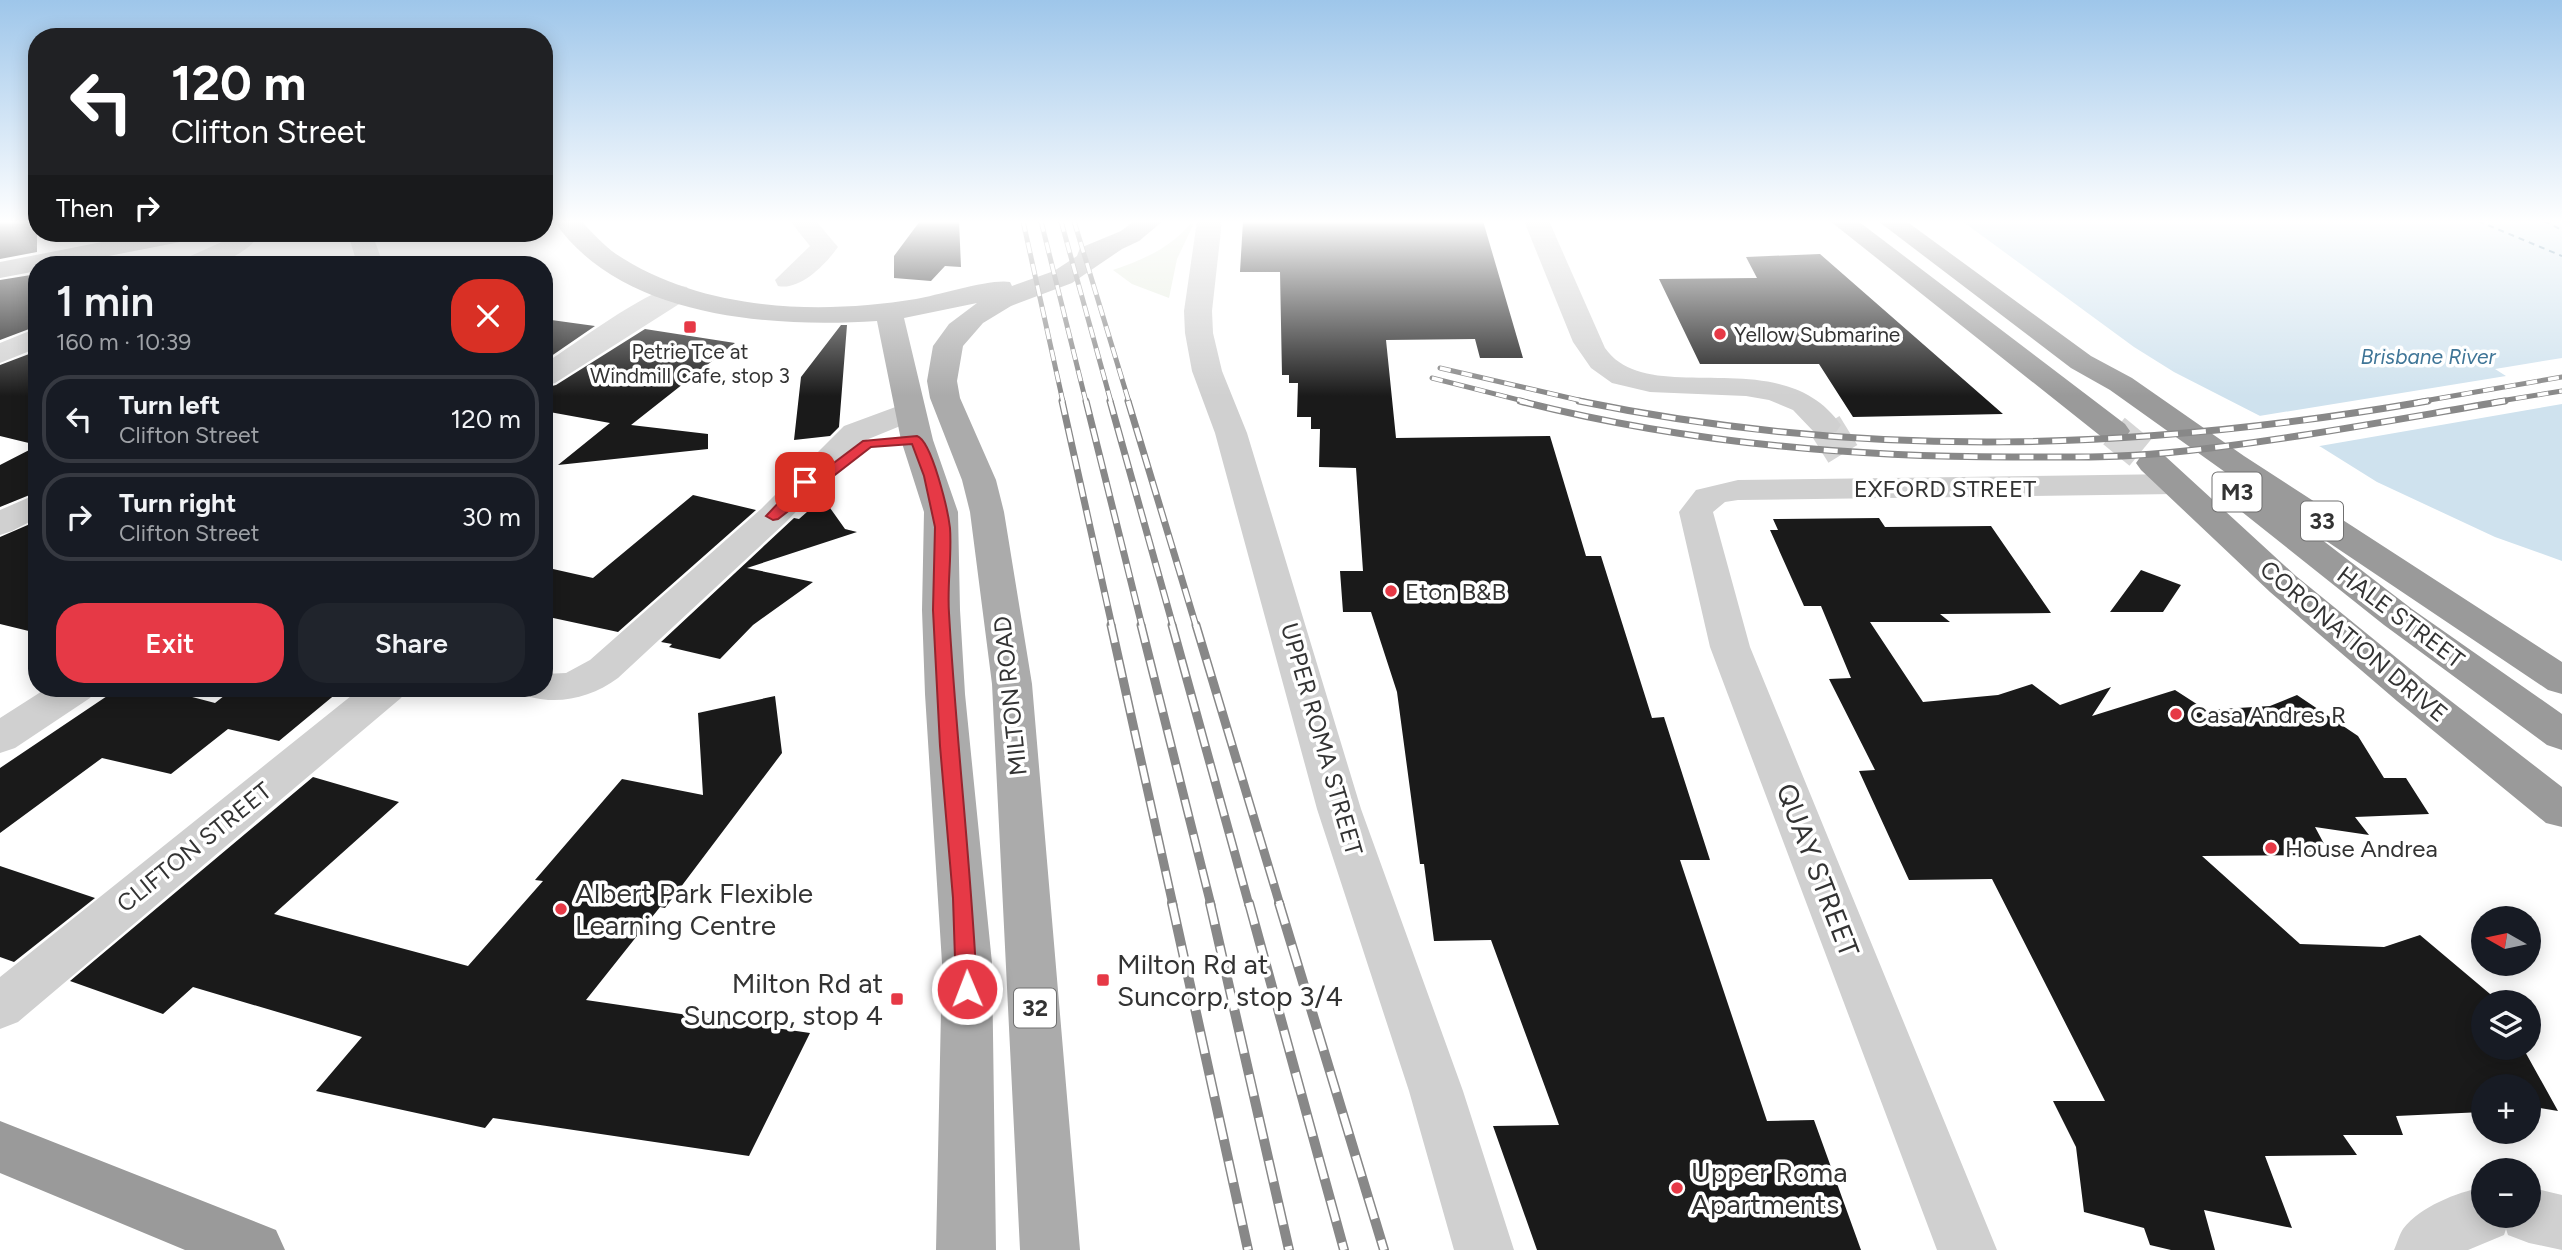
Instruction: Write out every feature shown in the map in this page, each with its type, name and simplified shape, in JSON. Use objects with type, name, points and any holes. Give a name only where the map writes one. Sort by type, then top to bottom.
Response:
[{"type":"highway","points":[[1918,279],[2114,431]]},
{"type":"highway","name":"M3","points":[[1969,279],[2081,362]]},
{"type":"highway","name":"33","points":[[2081,362],[2121,384],[2232,463],[2562,681]]},
{"type":"highway","name":"HALE STREET","points":[[2081,362],[2103,389],[2131,411],[2398,617],[2562,735]]},
{"type":"highway","name":"CORONATION DRIVE","points":[[2164,474],[2294,593],[2411,691],[2562,811]]},
{"type":"highway","points":[[0,1147],[255,1250]]},
{"type":"main road","points":[[641,279],[677,293],[737,308],[800,316],[889,313],[1000,294]]},
{"type":"main road","name":"MILTON ROAD","points":[[1050,1250],[1012,684],[987,512],[979,480],[956,427],[942,381],[946,351],[956,334],[973,317],[1000,294],[1054,279]]},
{"type":"main road","points":[[889,313],[913,425],[931,476],[942,527],[941,610],[945,694],[967,963],[966,1250]]},
{"type":"street","name":"UPPER ROMA STREET","points":[[1202,279],[1198,311],[1199,333],[1207,371],[1231,433],[1339,809],[1436,1091],[1484,1250]]},
{"type":"street","points":[[1558,279],[1586,337],[1602,363],[1613,371],[1643,380],[1741,387],[1779,393],[1808,405],[1825,425]]},
{"type":"street","points":[[553,371],[629,320],[677,293]]},
{"type":"street","points":[[0,354],[28,341]]},
{"type":"street","points":[[553,687],[581,684],[604,669],[773,516],[862,446],[913,425]]},
{"type":"street","points":[[1846,460],[1864,488]]},
{"type":"street","name":"EXFORD STREET","points":[[1715,493],[2164,474]]},
{"type":"street","name":"QUAY STREET","points":[[1715,493],[1700,501],[1696,512],[1730,647],[1967,1250]]},
{"type":"street","points":[[0,524],[28,509]]},
{"type":"street","points":[[0,738],[62,697]]},
{"type":"street","name":"CLIFTON STREET","points":[[0,1007],[376,697]]},
{"type":"street","points":[[2424,1250],[2450,1226],[2471,1217]]},
{"type":"street","points":[[2541,1217],[2562,1223]]},
{"type":"shaded area","points":[[1126,279],[1173,279],[1169,298]]},
{"type":"water","name":"Brisbane River","points":[[2042,279],[2562,279],[2562,561],[2495,537],[2377,482],[2321,447],[2174,372],[2134,347]]},
{"type":"pier","points":[[2562,358],[2562,404],[2314,447],[2253,417],[2506,376],[2495,369]]},
{"type":"building","points":[[28,279],[28,329],[0,340],[0,280]]},
{"type":"building","points":[[1280,279],[1500,279],[1523,358],[1480,358],[1475,339],[1386,340],[1396,438],[1550,436],[1586,556],[1601,556],[1652,718],[1664,717],[1710,860],[1680,860],[1767,1121],[1814,1120],[1861,1250],[1537,1250],[1493,1126],[1559,1125],[1491,940],[1434,941],[1424,864],[1420,864],[1397,692],[1371,612],[1343,612],[1340,571],[1363,571],[1356,468],[1319,467],[1320,429],[1311,429],[1311,417],[1297,417],[1298,383],[1289,383],[1289,375],[1282,375]]},
{"type":"building","points":[[1659,279],[1849,279],[2003,414],[1853,417],[1819,364],[1700,364]]},
{"type":"building","points":[[553,320],[595,326],[553,355]]},
{"type":"building","points":[[841,325],[847,325],[839,427],[830,436],[794,440],[801,377]]},
{"type":"building","points":[[645,329],[735,343],[631,425],[708,434],[708,449],[558,465],[610,423],[553,413],[553,386]]},
{"type":"building","points":[[28,354],[28,443],[0,436],[0,365]]},
{"type":"building","points":[[28,451],[28,496],[0,507],[0,465]]},
{"type":"building","points":[[693,495],[756,510],[618,632],[553,618],[553,569],[593,578]]},
{"type":"building","points":[[823,498],[845,529],[857,532],[747,568],[813,582],[753,625],[720,659],[669,647],[672,644],[661,642],[794,518],[799,519]]},
{"type":"building","points":[[1879,518],[1885,527],[1991,526],[2051,613],[1940,614],[1950,622],[1870,622],[1923,702],[1998,695],[2032,684],[2060,705],[2111,687],[2092,716],[2175,690],[2206,710],[2270,706],[2297,695],[2358,736],[2384,778],[2406,778],[2429,814],[2355,817],[2369,835],[2315,827],[2330,855],[2202,856],[2300,944],[2384,947],[2420,935],[2485,990],[2471,990],[2471,1060],[2530,1060],[2537,1074],[2471,1074],[2471,1113],[2396,1116],[2403,1135],[2343,1135],[2357,1155],[2265,1156],[2292,1228],[2204,1210],[2215,1250],[2171,1250],[2150,1245],[2144,1228],[2084,1212],[2076,1147],[2053,1101],[2105,1101],[1992,879],[1909,880],[1859,771],[1875,770],[1829,679],[1851,678],[1821,606],[1804,606],[1770,530],[1778,530],[1773,519]]},
{"type":"building","points":[[28,525],[28,631],[0,624],[0,537]]},
{"type":"building","points":[[2141,570],[2181,585],[2163,612],[2110,612]]},
{"type":"building","points":[[775,696],[782,753],[665,908],[660,907],[586,1000],[810,1033],[749,1156],[493,1118],[485,1128],[316,1091],[362,1037],[193,987],[163,1014],[70,981],[313,777],[399,802],[274,914],[468,966],[543,881],[535,880],[622,779],[703,795],[698,713]]},
{"type":"building","points":[[106,697],[192,697],[215,703],[223,697],[332,697],[279,741],[228,729],[171,774],[102,758],[0,833],[0,768]]},
{"type":"building","points":[[0,866],[95,898],[14,962],[0,957]]},
{"type":"building","points":[[2541,1080],[2558,1111],[2541,1108]]},
{"type":"tunnel","points":[[1825,425],[1846,459]]},
{"type":"tunnel","points":[[2114,431],[2153,463]]},
{"type":"railway","points":[[1036,279],[1063,402]]},
{"type":"railway","points":[[1056,279],[1086,402]]},
{"type":"railway","points":[[1077,279],[1111,402]]},
{"type":"railway","points":[[1092,279],[1129,402]]},
{"type":"railway","points":[[1440,368],[1587,402]]},
{"type":"railway","points":[[2418,402],[2562,377]]},
{"type":"railway","points":[[1432,378],[1527,402]]},
{"type":"railway","points":[[2494,402],[2562,391]]},
{"type":"railway","points":[[1062,401],[1112,626]]},
{"type":"railway","points":[[1086,401],[1142,626]]},
{"type":"railway","points":[[1110,401],[1173,626]]},
{"type":"railway","points":[[1128,401],[1196,626]]},
{"type":"railway","points":[[1520,401],[1641,427],[1764,444],[1888,454],[2050,457],[2127,456],[2250,443],[2505,401]]},
{"type":"railway","points":[[1579,401],[1686,420],[1792,433],[1898,440],[2003,442],[2109,439],[2215,430],[2321,418],[2428,401]]},
{"type":"railway","points":[[1111,625],[1173,905]]},
{"type":"railway","points":[[1141,625],[1211,905]]},
{"type":"railway","points":[[1172,625],[1249,905]]},
{"type":"railway","points":[[1196,625],[1280,905]]},
{"type":"railway","points":[[1172,903],[1248,1250]]},
{"type":"railway","points":[[1210,903],[1289,1250]]},
{"type":"railway","points":[[1249,903],[1344,1250]]},
{"type":"railway","points":[[1279,903],[1384,1250]]},
{"type":"place","name":"Petrie Tce at Windmill Cafe, stop 3","points":[[690,327]]},
{"type":"place","name":"Yellow Submarine","points":[[1720,334]]},
{"type":"place","name":"Eton B&B","points":[[1391,591]]},
{"type":"place","name":"Casa Andres R","points":[[2176,714]]},
{"type":"place","name":"House Andrea","points":[[2271,848]]},
{"type":"place","name":"Albert Park Flexible Learning Centre","points":[[561,909]]},
{"type":"place","name":"Milton Rd at Suncorp, stop 3/4","points":[[1103,980]]},
{"type":"place","name":"Milton Rd at Suncorp, stop 4","points":[[897,999]]},
{"type":"place","name":"Upper Roma Apartments","points":[[1677,1188]]},
{"type":"route","points":[[805,482],[773,516],[859,447],[868,443],[917,440],[931,476],[941,512],[941,610],[945,694],[963,898],[967,989]]}]
